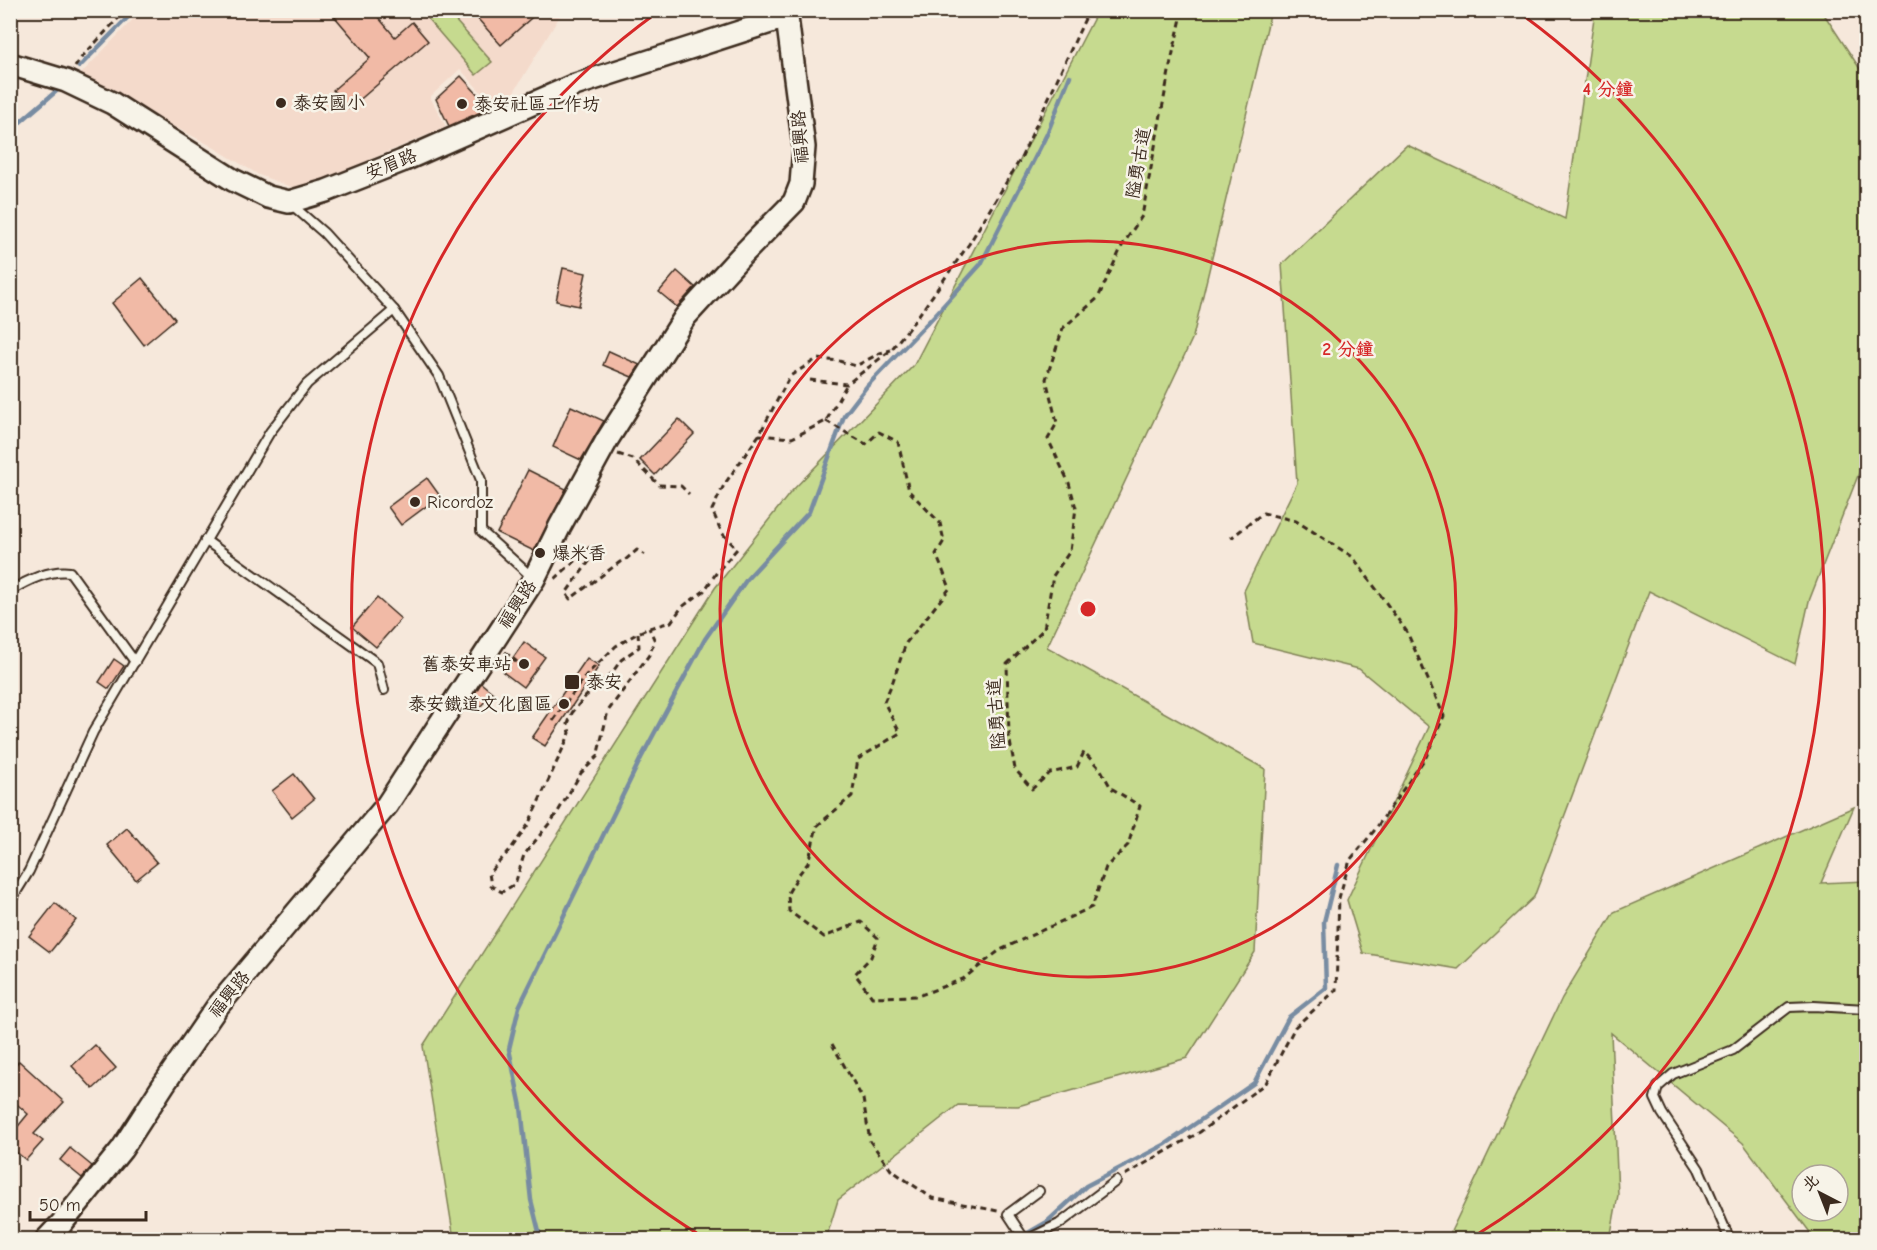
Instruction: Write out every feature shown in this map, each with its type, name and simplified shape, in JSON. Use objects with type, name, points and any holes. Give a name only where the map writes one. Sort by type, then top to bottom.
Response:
[{"type":"street","name":"安眉路","points":[[289,202],[326,191],[402,161],[574,85],[786,14]]},
{"type":"street","name":"福興路","points":[[46,1239],[62,1223],[122,1149],[217,1007],[387,805],[534,578],[602,449],[686,317],[794,202],[801,184],[804,147],[786,14]]},
{"type":"street","points":[[10,64],[66,81],[111,103],[233,180],[268,197],[289,202]]},
{"type":"lane","points":[[289,202],[324,233],[394,310],[439,376],[480,480],[482,531],[534,578]]},
{"type":"lane","points":[[10,902],[29,871],[93,732],[270,432],[308,384],[394,310]]},
{"type":"lane","points":[[205,540],[377,663],[384,690]]},
{"type":"lane","points":[[10,591],[48,573],[70,572],[135,662]]},
{"type":"lane","points":[[1730,1239],[1699,1169],[1662,1113],[1655,1098],[1658,1087],[1673,1074],[1733,1050],[1789,1007],[1866,1009]]},
{"type":"lane","points":[[1039,1191],[1008,1214],[1025,1239],[1059,1224],[1116,1181]]},
{"type":"path","points":[[66,81],[81,58],[126,10]]},
{"type":"path","points":[[759,435],[792,438],[826,421],[847,384],[891,350],[916,320],[969,244],[1022,158],[1089,10]]},
{"type":"path","name":"隘勇古道","points":[[826,421],[866,444],[879,432],[898,442],[909,491],[940,523],[944,541],[936,554],[950,588],[906,643],[884,702],[900,733],[858,759],[852,796],[818,826],[808,863],[788,893],[789,911],[824,937],[861,922],[878,938],[871,957],[855,974],[872,997],[918,996],[963,979],[1000,950],[1092,907],[1106,867],[1128,845],[1140,806],[1111,788],[1101,770],[1084,752],[1077,766],[1050,773],[1032,789],[1015,769],[1008,736],[1007,664],[1044,629],[1053,576],[1070,551],[1072,540],[1076,508],[1069,483],[1048,439],[1057,423],[1046,379],[1063,328],[1098,298],[1122,246],[1142,216],[1171,61],[1183,10]]},
{"type":"path","points":[[553,721],[586,675],[616,646],[649,628],[671,622],[682,607],[704,591],[736,549],[722,532],[712,510],[724,485],[759,435],[790,376],[817,359],[839,361],[856,366],[880,353],[891,350]]},
{"type":"path","points":[[810,380],[847,384]]},
{"type":"path","points":[[602,449],[633,459],[659,485],[681,486],[689,494]]},
{"type":"path","points":[[1116,1181],[1200,1132],[1266,1083],[1295,1027],[1336,990],[1339,898],[1350,860],[1374,831],[1426,757],[1444,716],[1407,632],[1353,557],[1296,521],[1263,513],[1231,538]]},
{"type":"path","points":[[534,578],[551,583],[592,545],[599,548],[566,593],[570,599],[637,550],[645,555]]},
{"type":"path","points":[[638,633],[639,647],[621,660],[612,673],[585,697],[572,713],[568,724],[570,734],[528,825],[489,873],[491,886],[502,892],[515,884],[524,855],[556,815],[581,773],[597,757],[608,711],[649,655],[655,641],[649,628]]},
{"type":"path","points":[[832,1044],[863,1098],[870,1141],[891,1170],[933,1198],[1008,1214]]},
{"type":"shaded area","name":"泰安國小","points":[[141,11],[563,11],[509,100],[494,106],[460,69],[430,97],[446,127],[299,190],[259,175],[208,144],[78,77]]},
{"type":"green space","points":[[1098,10],[1271,11],[1193,337],[1047,647],[1265,769],[1255,952],[1187,1058],[1018,1106],[958,1105],[838,1200],[826,1239],[454,1239],[423,1046],[715,588],[790,493],[914,365]]},
{"type":"green space","points":[[421,11],[447,11],[492,62],[476,75]]},
{"type":"green space","points":[[1595,11],[1822,11],[1866,78],[1866,455],[1809,601],[1795,664],[1649,591],[1534,897],[1458,969],[1363,953],[1347,900],[1429,727],[1359,669],[1253,643],[1244,591],[1297,483],[1282,264],[1407,145],[1565,219]]},
{"type":"green space","points":[[1854,807],[1821,883],[1866,881],[1866,1239],[1815,1239],[1803,1223],[1850,1223],[1850,1163],[1790,1163],[1790,1206],[1743,1143],[1611,1033],[1618,1195],[1610,1239],[1447,1240],[1562,998],[1614,912]]},
{"type":"building","points":[[329,10],[372,10],[395,37],[412,22],[428,41],[349,109],[333,90],[370,58]]},
{"type":"building","points":[[470,10],[540,10],[501,45]]},
{"type":"building","name":"泰安社區工作坊","points":[[461,76],[490,108],[449,126],[436,99]]},
{"type":"building","points":[[563,268],[586,273],[579,306],[556,301]]},
{"type":"building","points":[[677,271],[695,287],[677,307],[659,292]]},
{"type":"building","points":[[142,278],[175,319],[144,345],[112,303]]},
{"type":"building","points":[[609,351],[640,365],[632,377],[603,365]]},
{"type":"building","points":[[571,406],[604,421],[581,460],[553,447]]},
{"type":"building","points":[[679,419],[694,434],[655,475],[640,460]]},
{"type":"building","points":[[528,470],[566,489],[534,551],[497,533]]},
{"type":"building","points":[[427,478],[440,496],[401,525],[388,507]]},
{"type":"building","points":[[377,598],[401,619],[376,647],[352,627]]},
{"type":"building","name":"舊泰安車站","points":[[524,642],[545,657],[523,687],[503,672]]},
{"type":"building","name":"泰安鐵道文化園區","points":[[587,658],[599,666],[545,746],[532,738]]},
{"type":"building","points":[[114,659],[124,666],[109,689],[99,682]]},
{"type":"building","points":[[481,683],[493,693],[477,710],[469,703]]},
{"type":"building","points":[[294,774],[314,799],[292,817],[272,791]]},
{"type":"building","points":[[127,828],[157,863],[136,880],[107,845]]},
{"type":"building","points":[[55,903],[76,920],[50,952],[29,936]]},
{"type":"building","points":[[95,1045],[116,1068],[93,1089],[72,1066]]},
{"type":"building","points":[[19,1061],[64,1102],[34,1134],[43,1141],[26,1160],[10,1147],[10,1136],[28,1114],[10,1098],[10,1071]]},
{"type":"building","points":[[70,1148],[92,1166],[82,1178],[60,1160]]},
{"type":"waterway","points":[[79,67],[135,10]]},
{"type":"waterway","points":[[541,1240],[531,1200],[521,1107],[509,1049],[519,1007],[641,758],[705,639],[747,579],[809,512],[844,416],[867,386],[981,264],[1047,134],[1070,76]]},
{"type":"waterway","points":[[10,135],[12,129],[60,88]]},
{"type":"waterway","points":[[1016,1240],[1047,1222],[1086,1186],[1166,1144],[1254,1083],[1289,1017],[1326,988],[1324,922],[1338,865]]},
{"type":"place","name":"泰安國小","points":[[281,103]]},
{"type":"place","name":"泰安社區工作坊","points":[[462,104]]},
{"type":"place","name":"Ricordoz","points":[[415,502]]},
{"type":"place","name":"爆米香","points":[[540,553]]},
{"type":"place","name":"舊泰安車站","points":[[524,664]]},
{"type":"place","name":"泰安","points":[[572,682]]},
{"type":"place","name":"泰安鐵道文化園區","points":[[564,704]]}]
